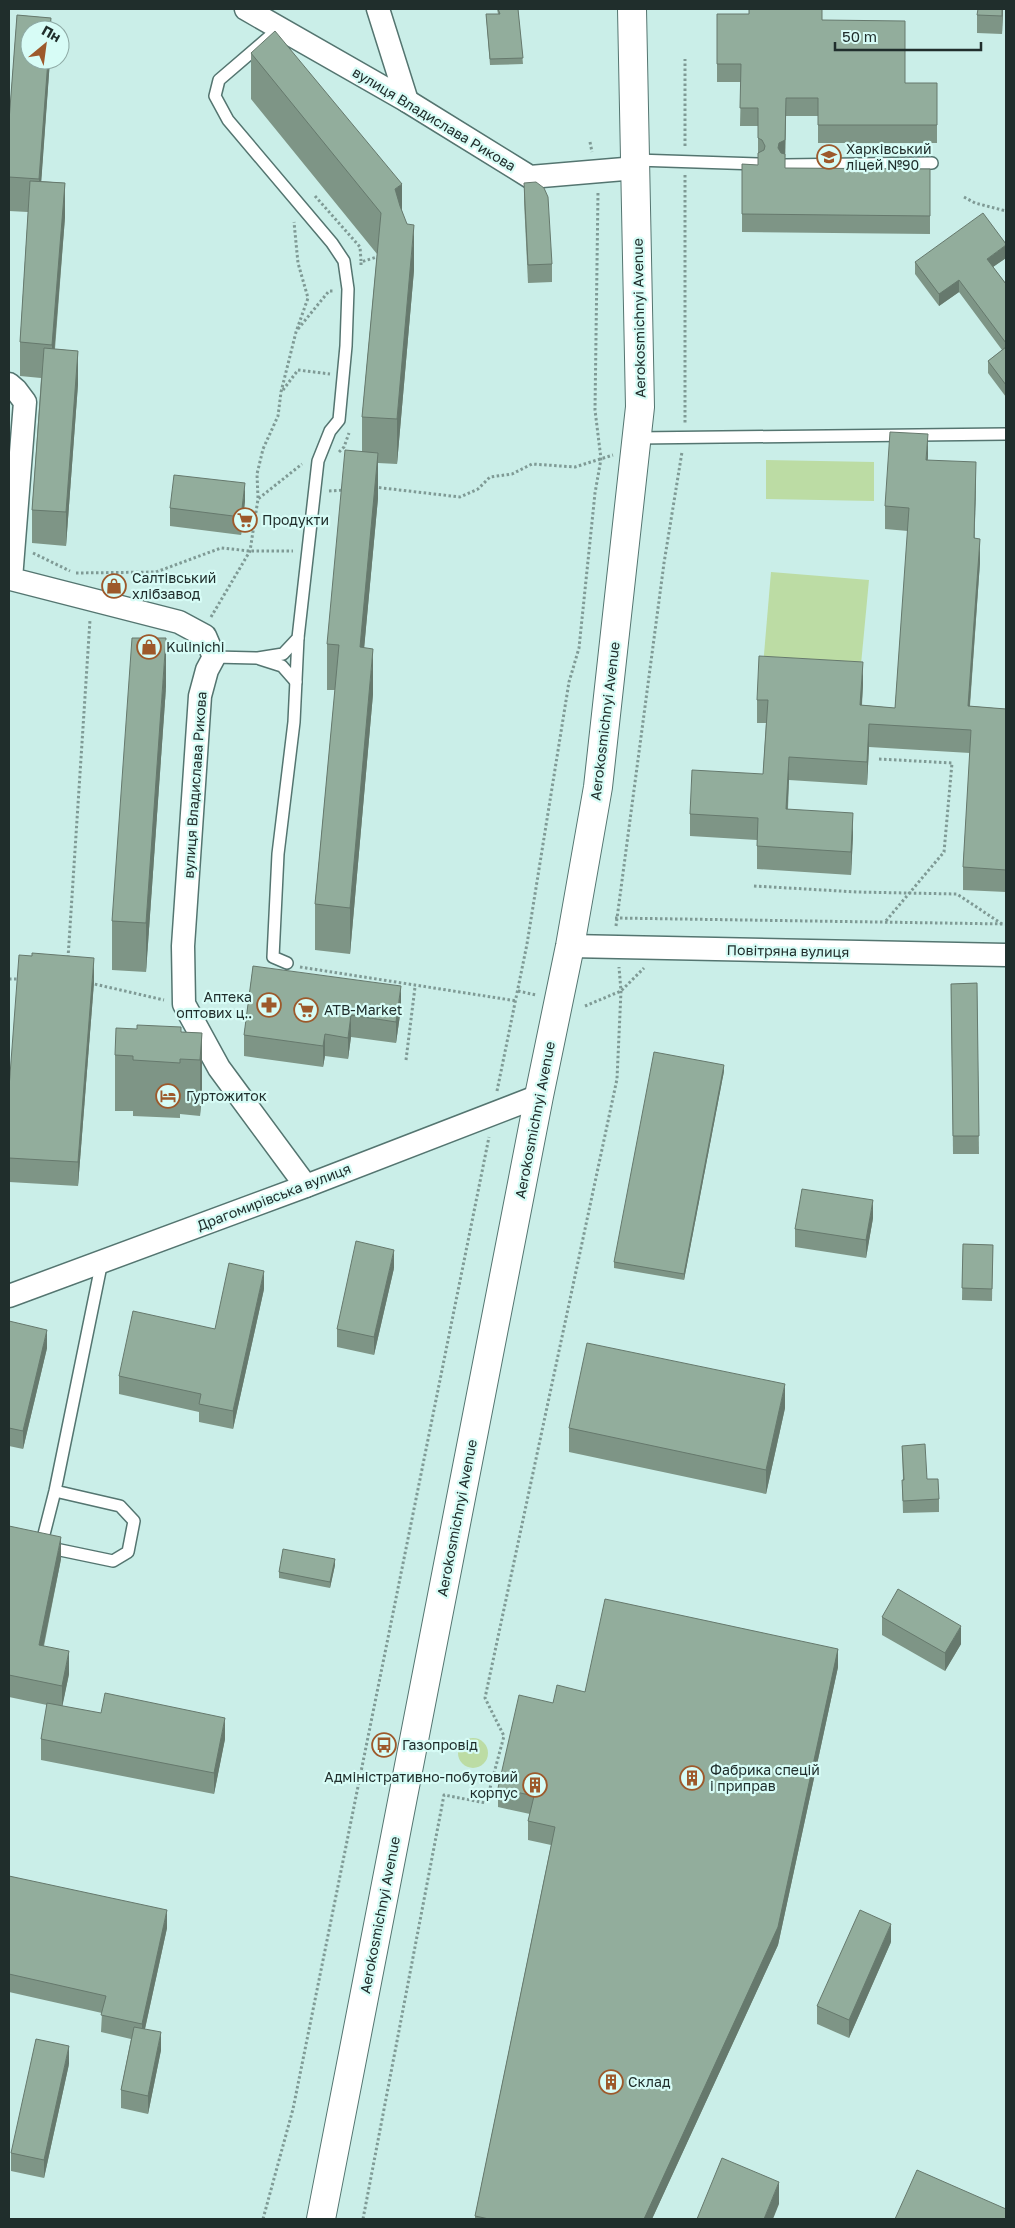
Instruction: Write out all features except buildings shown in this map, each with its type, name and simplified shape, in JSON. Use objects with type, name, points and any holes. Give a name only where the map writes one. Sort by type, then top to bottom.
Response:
[{"type":"highway","name":"Aerokosmichnyi Avenue","points":[[321,2219],[539,1096],[570,946],[598,787],[640,407],[632,9]]},
{"type":"street","name":"вулиця Владислава Рикова","points":[[246,9],[407,101],[530,177],[597,171],[636,164]]},
{"type":"street","points":[[378,9],[407,101]]},
{"type":"street","points":[[9,384],[25,402],[10,579],[58,589],[91,600],[179,622],[205,636],[214,657]]},
{"type":"street","name":"вулиця Владислава Рикова","points":[[214,657],[207,670],[200,696],[183,946],[184,1004],[219,1068],[306,1186]]},
{"type":"street","name":"Повітряна вулиця","points":[[570,946],[1006,955]]},
{"type":"street","name":"Драгомирівська вулиця","points":[[9,1296],[306,1186],[539,1096]]},
{"type":"lane","points":[[280,28],[219,80],[215,96],[228,120],[332,243],[344,261],[348,289],[346,346],[339,420],[330,431],[318,461],[298,638],[294,722],[278,854],[273,957],[287,963]]},
{"type":"lane","points":[[636,164],[684,161],[758,164]]},
{"type":"lane","points":[[785,165],[932,163]]},
{"type":"lane","points":[[637,438],[1006,434]]},
{"type":"lane","points":[[214,657],[258,658],[283,654],[298,638]]},
{"type":"lane","points":[[258,658],[282,666],[296,682]]},
{"type":"lane","points":[[55,1491],[120,1506],[134,1521],[128,1552],[112,1561],[41,1546],[55,1491],[102,1261]]},
{"type":"path","points":[[363,2219],[444,1795],[486,1803],[504,1736],[485,1698],[616,1079],[621,991],[615,918],[664,563],[684,438],[685,60]]},
{"type":"path","points":[[497,1091],[517,1001],[569,682],[579,648],[595,493],[601,459],[595,410],[599,178],[590,142]]},
{"type":"path","points":[[258,499],[257,474],[263,449],[278,416],[281,392],[296,332],[308,298],[298,263],[292,206],[302,182],[360,247],[361,262],[360,286],[329,291],[296,332]]},
{"type":"path","points":[[964,197],[975,203],[1006,211]]},
{"type":"path","points":[[361,262],[382,256]]},
{"type":"path","points":[[281,392],[298,370],[342,375]]},
{"type":"path","points":[[337,453],[344,447],[350,430]]},
{"type":"path","points":[[325,491],[326,483]]},
{"type":"path","points":[[68,962],[91,600]]},
{"type":"path","points":[[879,759],[952,763],[944,852],[884,922]]},
{"type":"path","points":[[754,886],[909,894],[957,894],[1005,924]]},
{"type":"path","points":[[615,918],[1005,924]]},
{"type":"path","points":[[585,1006],[621,991],[664,948]]},
{"type":"path","points":[[287,963],[296,967],[415,987],[517,1001]]},
{"type":"path","points":[[9,979],[28,980]]},
{"type":"path","points":[[82,982],[97,983],[122,991],[184,1004]]},
{"type":"path","points":[[406,1060],[415,987]]},
{"type":"path","points":[[518,991],[536,995]]},
{"type":"path","points":[[263,2219],[292,2110],[489,1137]]},
{"type":"green space","points":[[766,460],[874,462],[874,501],[766,499]]},
{"type":"green space","points":[[771,572],[869,580],[860,675],[763,666]]},
{"type":"green space","points":[[473,1738],[479,1739],[487,1747],[487,1759],[479,1767],[473,1768],[467,1767],[459,1759],[458,1753],[459,1747],[467,1739]]},
{"type":"place","name":"Харківський ліцей №90","points":[[829,157]]},
{"type":"place","name":"Продукти","points":[[245,520]]},
{"type":"place","name":"Салтівський хлібзавод","points":[[114,586]]},
{"type":"place","name":"Kulinichi","points":[[149,647]]},
{"type":"place","name":"Аптека оптових ц‥","points":[[269,1005]]},
{"type":"place","name":"ATB-Market","points":[[306,1010]]},
{"type":"place","name":"Гуртожиток","points":[[168,1096]]},
{"type":"place","name":"Газопровiд","points":[[384,1745]]},
{"type":"place","name":"Фабрика спецій і приправ","points":[[692,1778]]},
{"type":"place","name":"Адміністративно-побутовий корпус","points":[[535,1785]]},
{"type":"place","name":"Склад","points":[[611,2082]]}]
